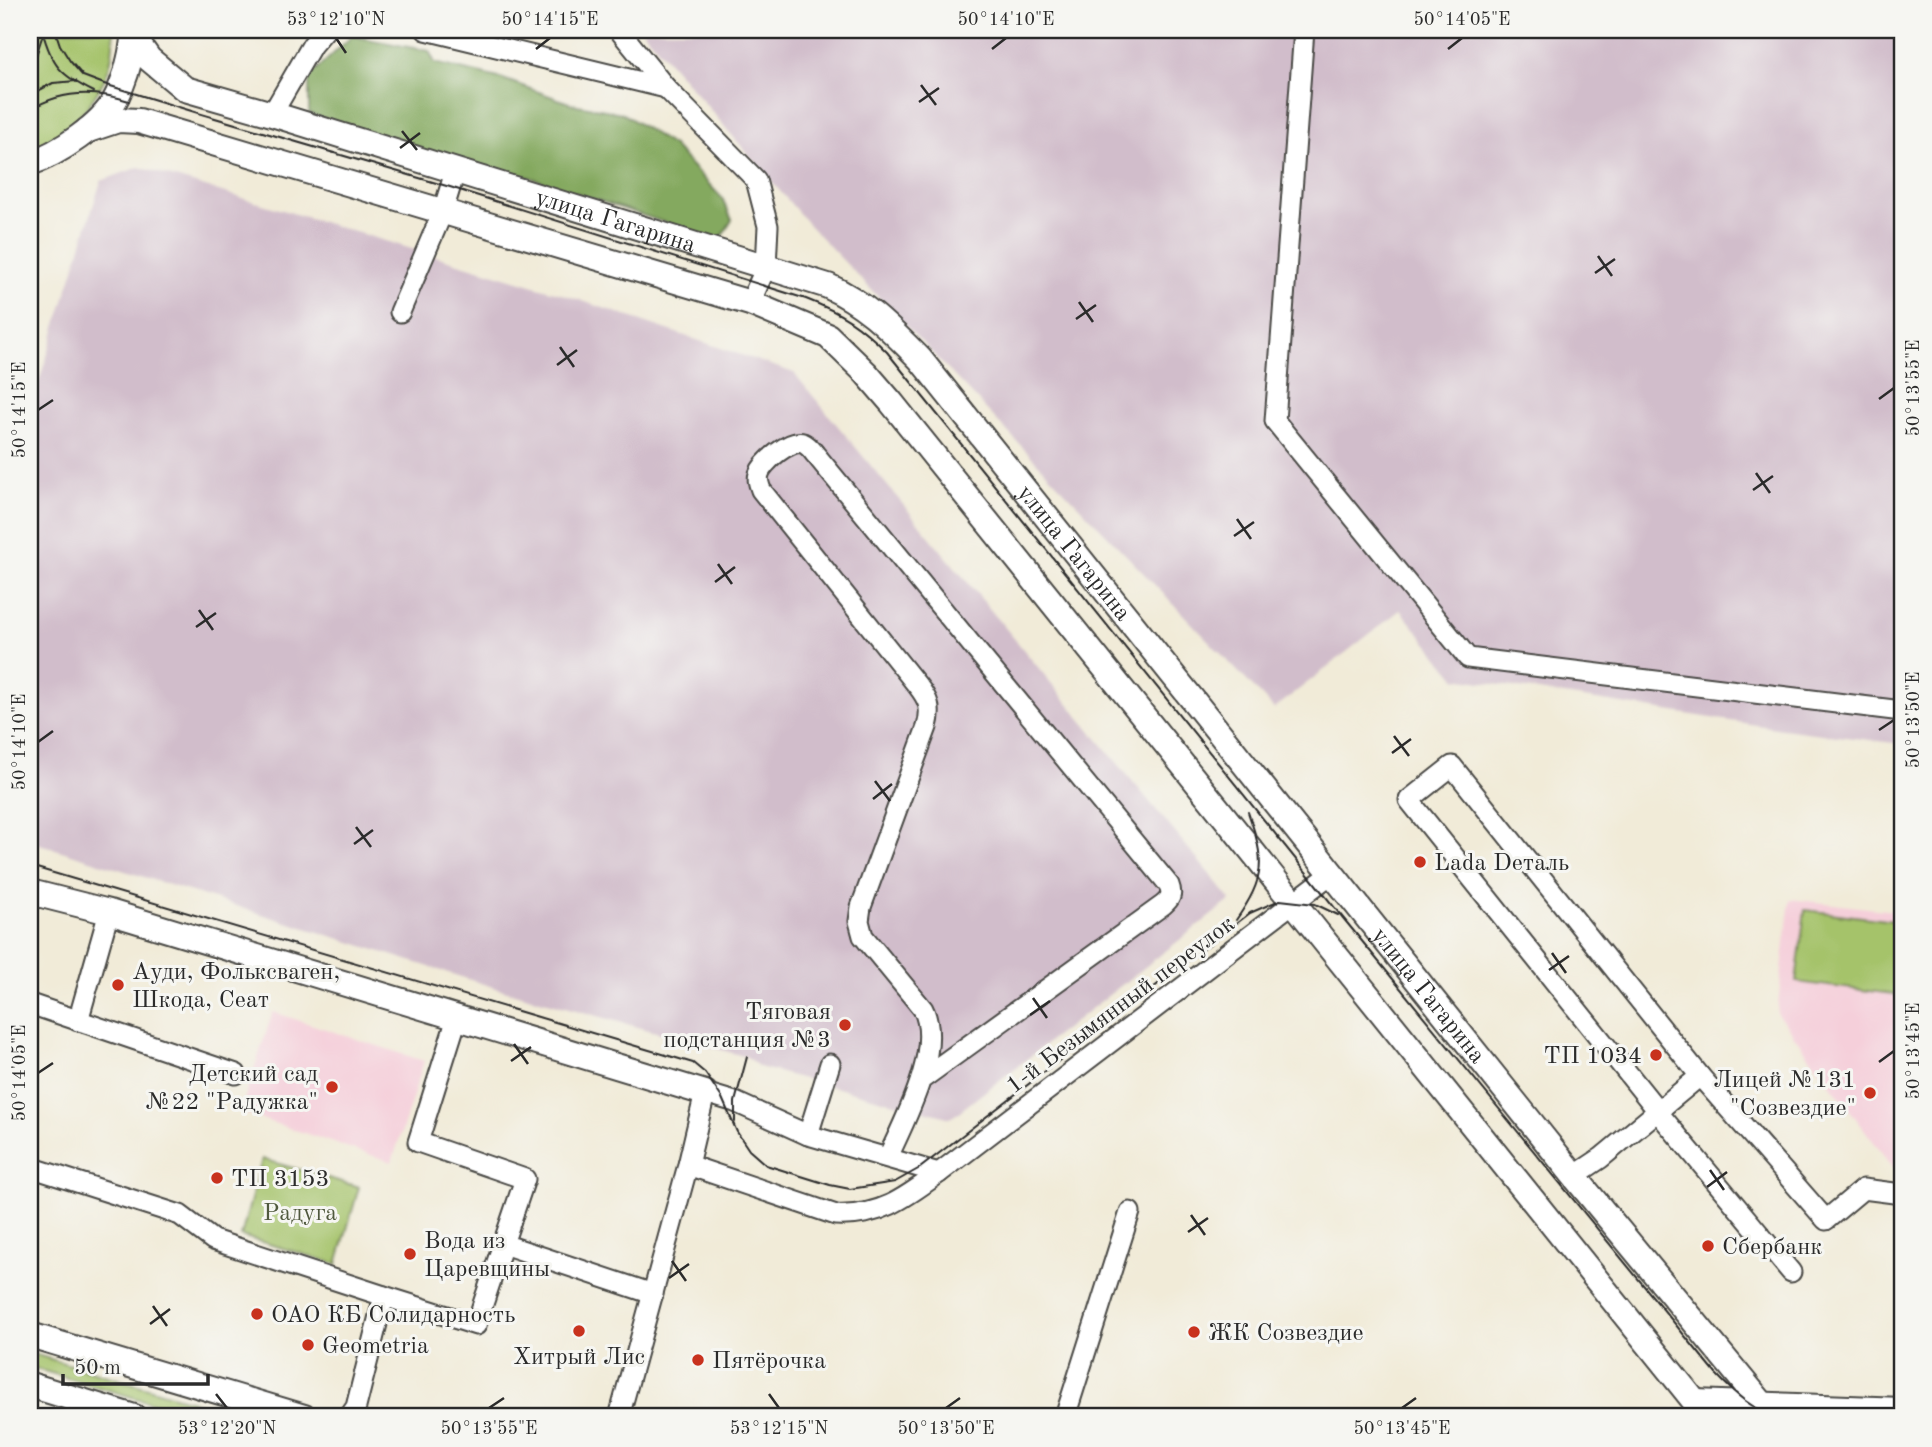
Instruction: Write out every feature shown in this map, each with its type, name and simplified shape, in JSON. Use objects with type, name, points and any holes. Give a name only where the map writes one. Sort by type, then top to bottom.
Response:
[{"type":"main road","name":"улица Гагарина","points":[[133,34],[149,59],[185,89],[828,286],[850,296],[874,314],[920,359],[1574,1176],[1768,1410]]},
{"type":"main road","points":[[35,164],[88,130],[108,110],[117,97],[130,62],[133,34]]},
{"type":"main road","name":"улица Гагарина","points":[[88,130],[118,120],[139,121],[750,303],[828,336],[866,373],[1701,1409]]},
{"type":"main road","points":[[30,892],[109,912],[705,1093]]},
{"type":"main road","points":[[30,1335],[304,1417]]},
{"type":"main road","points":[[30,1385],[134,1417]]},
{"type":"main road","points":[[1701,1409],[1902,1410]]},
{"type":"street","points":[[272,114],[312,45],[325,30]]},
{"type":"street","points":[[426,30],[666,88]]},
{"type":"street","points":[[619,30],[666,88],[756,180],[768,226],[766,267],[750,303]]},
{"type":"street","points":[[1304,30],[1275,421],[1468,658],[1902,711]]},
{"type":"street","points":[[400,312],[443,211],[455,172]]},
{"type":"street","points":[[888,1157],[922,1079],[930,1030],[923,1009],[863,936],[859,921],[861,907],[927,727],[930,712],[927,697],[761,490],[758,481],[763,466],[786,446],[795,443],[803,443],[816,454],[1169,885],[1171,892],[1163,905],[922,1079]]},
{"type":"street","points":[[1791,1272],[1657,1111],[1409,800],[1452,766],[1700,1076],[1826,1220],[1863,1189],[1902,1194]]},
{"type":"street","name":"1-й Безымянный переулок","points":[[688,1165],[836,1215],[852,1215],[887,1207],[906,1198],[1331,874]]},
{"type":"street","points":[[78,1021],[109,912]]},
{"type":"street","points":[[30,1004],[236,1074]]},
{"type":"street","points":[[30,1167],[180,1215],[213,1240],[476,1325],[524,1180],[418,1142],[457,1018]]},
{"type":"street","points":[[808,1135],[830,1064]]},
{"type":"street","points":[[1574,1176],[1601,1158],[1700,1076]]},
{"type":"street","points":[[619,1417],[705,1093],[735,1102],[808,1135],[939,1173]]},
{"type":"street","points":[[1065,1417],[1130,1212]]},
{"type":"street","points":[[503,1244],[653,1294]]},
{"type":"street","points":[[349,1417],[356,1407],[384,1296]]},
{"type":"shaded area","points":[[642,30],[1902,30],[1902,744],[1782,729],[1456,678],[1400,610],[1274,709],[809,225]]},
{"type":"shaded area","points":[[139,167],[568,296],[794,373],[1231,900],[951,1118],[759,1067],[747,1057],[496,988],[30,841],[30,411],[101,181]]},
{"type":"shaded area","name":"Лицей №131 \"Созвездие\"","points":[[1790,899],[1902,912],[1902,1174],[1897,1173],[1777,1013]]},
{"type":"shaded area","name":"Детский сад №22 \"Радужка\"","points":[[273,1012],[424,1061],[392,1162],[240,1112]]},
{"type":"green space","points":[[30,30],[114,30],[109,68],[88,106],[55,138],[30,148]]},
{"type":"green space","points":[[352,36],[429,51],[435,63],[503,79],[572,104],[622,113],[673,146],[722,198],[732,220],[719,241],[529,177],[412,152],[309,113],[309,77]]},
{"type":"green space","points":[[1805,910],[1902,922],[1902,995],[1796,982]]},
{"type":"green space","name":"Радyга","points":[[262,1159],[359,1187],[337,1264],[241,1236]]},
{"type":"green space","points":[[30,1353],[246,1417],[200,1417],[30,1367]]},
{"type":"tram line","points":[[30,35],[31,30]]},
{"type":"tram line","points":[[42,30],[59,68],[94,92]]},
{"type":"tram line","points":[[55,30],[60,45],[83,76],[104,84],[450,187],[806,299],[830,309],[868,334],[887,352],[1343,918],[1716,1374],[1744,1400],[1778,1417]]},
{"type":"tram line","points":[[30,74],[43,34]]},
{"type":"tram line","points":[[30,95],[53,83],[76,81]]},
{"type":"tram line","points":[[30,110],[66,95],[103,95],[129,101]]},
{"type":"tram line","points":[[1236,920],[1253,892],[1260,868],[1258,844],[1248,812]]},
{"type":"tram line","points":[[30,866],[693,1063],[705,1073],[722,1098],[737,1132],[749,1150],[766,1165],[850,1189],[895,1182],[920,1168],[1250,913],[1280,900],[1315,904],[1338,915]]},
{"type":"tram line","points":[[735,1122],[735,1102],[747,1057]]},
{"type":"place","name":"Lada Dеталь","points":[[1420,862]]},
{"type":"place","name":"Ауди, Фольксваген, Шкода, Сеат","points":[[118,985]]},
{"type":"place","name":"Тяговая подстанция №3","points":[[845,1025]]},
{"type":"place","name":"ТП 1034","points":[[1656,1055]]},
{"type":"place","name":"Детский сад №22 \"Радужка\"","points":[[332,1087]]},
{"type":"place","name":"Лицей №131 \"Созвездие\"","points":[[1870,1093]]},
{"type":"place","name":"ТП 3153","points":[[217,1178]]},
{"type":"place","name":"Сбербанк","points":[[1708,1246]]},
{"type":"place","name":"Вода из Царевщины","points":[[410,1254]]},
{"type":"place","name":"ОАО КБ Солидарность","points":[[257,1314]]},
{"type":"place","name":"Хитрый Лис","points":[[579,1331]]},
{"type":"place","name":"ЖК Созвездие","points":[[1194,1332]]},
{"type":"place","name":"Geometria","points":[[308,1345]]},
{"type":"place","name":"Пятёрочка","points":[[698,1360]]}]
